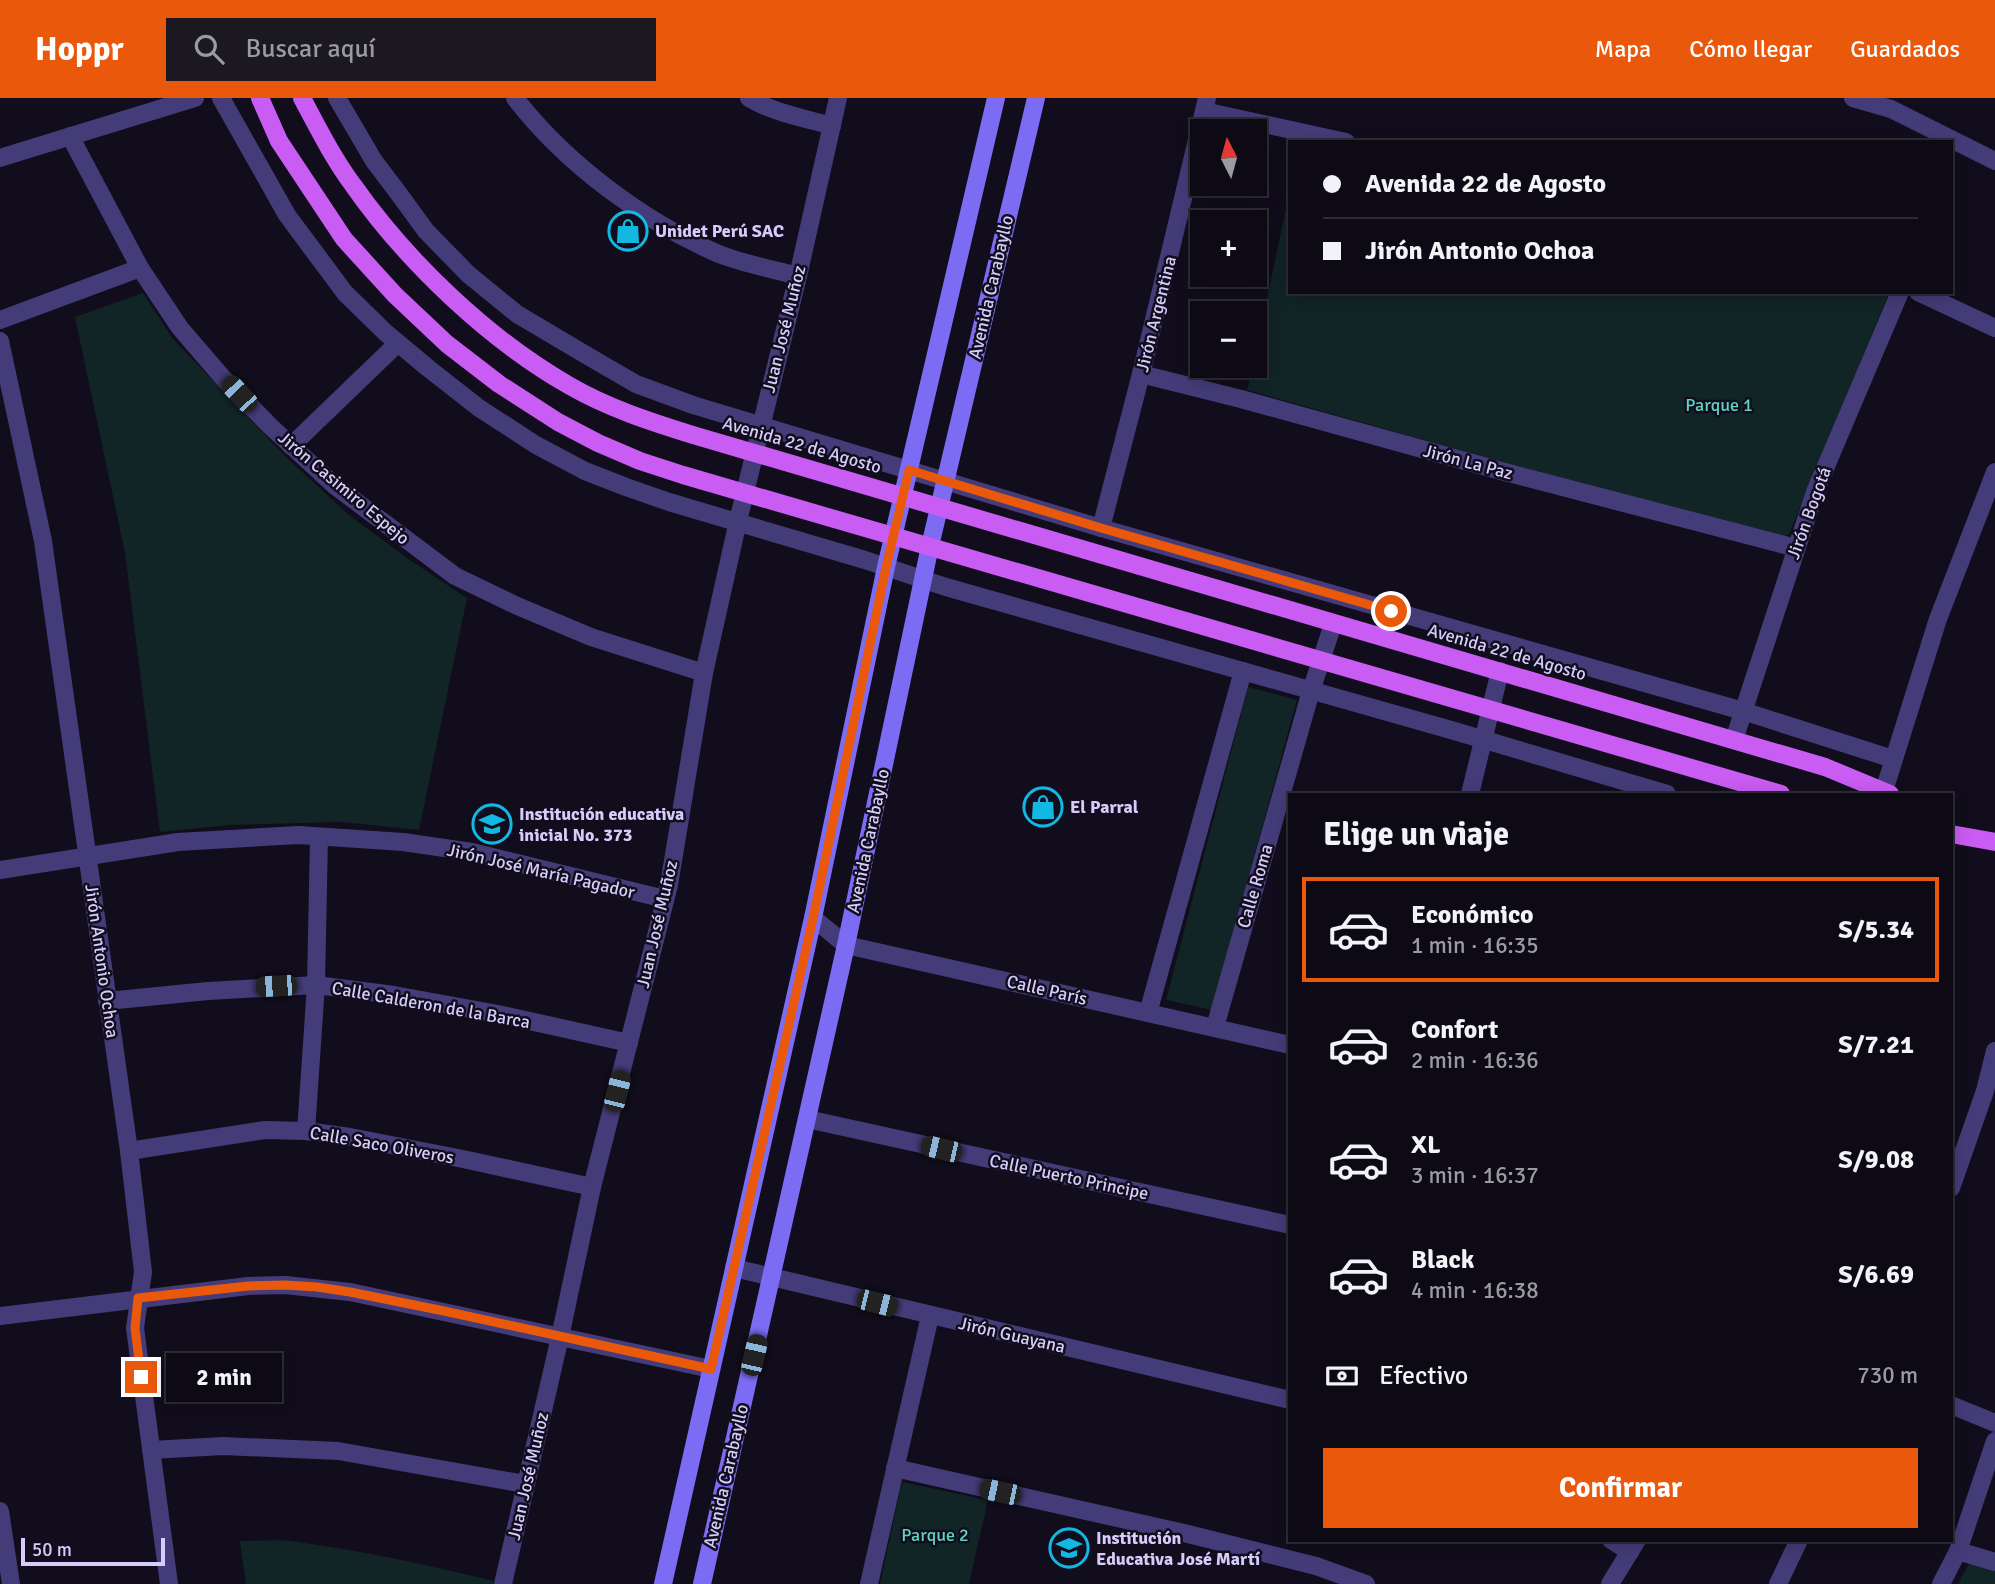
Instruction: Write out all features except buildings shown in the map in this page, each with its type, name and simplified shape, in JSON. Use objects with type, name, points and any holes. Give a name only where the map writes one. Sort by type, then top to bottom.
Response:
[{"type":"main road","points":[[260,98],[279,141],[344,239],[395,295],[447,344],[499,384],[558,422],[598,443],[640,461],[1778,793]]},
{"type":"main road","name":"Avenida 22 de Agosto","points":[[303,98],[323,138],[353,185],[391,234],[430,277],[487,328],[527,358],[570,387],[615,408],[754,453],[1825,767],[1884,793]]},
{"type":"main road","points":[[663,1584],[813,918],[886,567],[996,98]]},
{"type":"main road","name":"Avenida Carabayllo","points":[[702,1584],[846,946],[922,579],[1036,98]]},
{"type":"main road","points":[[1953,825],[1987,840]]},
{"type":"main road","points":[[1953,834],[1987,840]]},
{"type":"street","points":[[0,158],[195,98]]},
{"type":"street","points":[[221,98],[287,215],[345,293],[398,343],[480,408],[536,445],[573,464],[605,479],[669,502],[922,579],[1664,793]]},
{"type":"street","name":"Avenida 22 de Agosto","points":[[338,98],[374,160],[426,231],[468,274],[517,314],[636,384],[693,405],[1101,528],[1743,711],[1893,758]]},
{"type":"street","points":[[515,98],[557,146],[635,207],[721,255],[798,276]]},
{"type":"street","points":[[749,98],[782,112],[832,126]]},
{"type":"street","name":"Juan José Muñoz","points":[[503,1584],[592,1187],[669,885],[704,673],[838,98]]},
{"type":"street","points":[[1853,98],[1893,104],[1995,161]]},
{"type":"street","points":[[1206,104],[1339,140]]},
{"type":"street","name":"Jirón Argentina","points":[[1101,528],[1206,104]]},
{"type":"street","name":"Jirón Casimiro Espejo","points":[[70,136],[140,268],[180,328],[223,377],[334,485],[455,576],[591,637],[704,673]]},
{"type":"street","points":[[0,320],[140,268]]},
{"type":"street","name":"Jirón Bogotá","points":[[1734,740],[1815,492],[1899,294]]},
{"type":"street","points":[[1922,294],[1995,328]]},
{"type":"street","name":"Jirón Antonio Ochoa","points":[[0,341],[43,541],[129,1151],[143,1272],[135,1328],[169,1584]]},
{"type":"street","points":[[291,446],[398,343]]},
{"type":"street","name":"Jirón La Paz","points":[[1141,374],[1796,548]]},
{"type":"street","points":[[1886,793],[1893,758],[1938,619],[1995,472]]},
{"type":"street","name":"Calle Roma","points":[[1215,1027],[1311,691],[1333,624]]},
{"type":"street","points":[[1148,1013],[1244,671]]},
{"type":"street","points":[[1470,793],[1500,671]]},
{"type":"street","points":[[306,1131],[316,985],[319,836]]},
{"type":"street","name":"Jirón José María Pagador","points":[[0,870],[178,842],[319,836],[403,842],[472,852],[665,899]]},
{"type":"street","name":"Calle París","points":[[813,918],[846,946],[1288,1045]]},
{"type":"street","name":"Calle Calderon de la Barca","points":[[107,1001],[208,990],[316,985],[394,995],[498,1014],[629,1043]]},
{"type":"street","points":[[1953,1182],[1981,1102],[1995,1051]]},
{"type":"street","name":"Calle Puerto Principe","points":[[807,1119],[1288,1225]]},
{"type":"street","name":"Calle Saco Oliveros","points":[[129,1151],[265,1130],[306,1131],[463,1158],[592,1187]]},
{"type":"street","name":"Jirón Guayana","points":[[734,1268],[1288,1399]]},
{"type":"street","points":[[0,1315],[248,1286],[317,1287],[431,1308],[711,1369]]},
{"type":"street","points":[[869,1584],[930,1316]]},
{"type":"street","points":[[1953,1406],[1995,1423]]},
{"type":"street","points":[[1941,1584],[1958,1551],[1995,1440]]},
{"type":"street","points":[[151,1450],[223,1446],[338,1451],[525,1484]]},
{"type":"street","points":[[895,1468],[1184,1533],[1316,1566],[1366,1584]]},
{"type":"street","points":[[0,1511],[10,1584]]},
{"type":"street","points":[[1778,1584],[1798,1542]]},
{"type":"street","points":[[1609,1584],[1634,1546]]},
{"type":"street","points":[[1958,1551],[1995,1562]]},
{"type":"green space","name":"Parque 1","points":[[1288,199],[1288,294],[1889,294],[1789,534],[1776,539],[1247,390],[1250,378],[1267,378],[1266,301]]},
{"type":"green space","points":[[143,293],[173,339],[287,458],[349,515],[467,598],[419,830],[342,822],[230,825],[160,832],[125,553],[75,317]]},
{"type":"green space","points":[[1248,687],[1297,700],[1212,1010],[1166,1000]]},
{"type":"green space","name":"Parque 2","points":[[902,1482],[988,1500],[969,1584],[880,1584]]},
{"type":"green space","points":[[283,1540],[389,1558],[494,1581],[493,1584],[246,1584],[240,1541]]},
{"type":"green space","points":[[1971,1560],[1995,1568],[1995,1584],[1958,1584]]},
{"type":"place","name":"Unidet Perú SAC","points":[[628,231]]},
{"type":"place","name":"El Parral","points":[[1043,807]]},
{"type":"place","name":"Institución educativa inicial No. 373","points":[[492,824]]},
{"type":"place","name":"Institución Educativa José Martí","points":[[1069,1548]]},
{"type":"route","points":[[141,1377],[135,1328],[138,1298],[248,1286],[285,1285],[350,1292],[711,1369],[813,918],[886,567],[909,470],[1391,611]]}]
